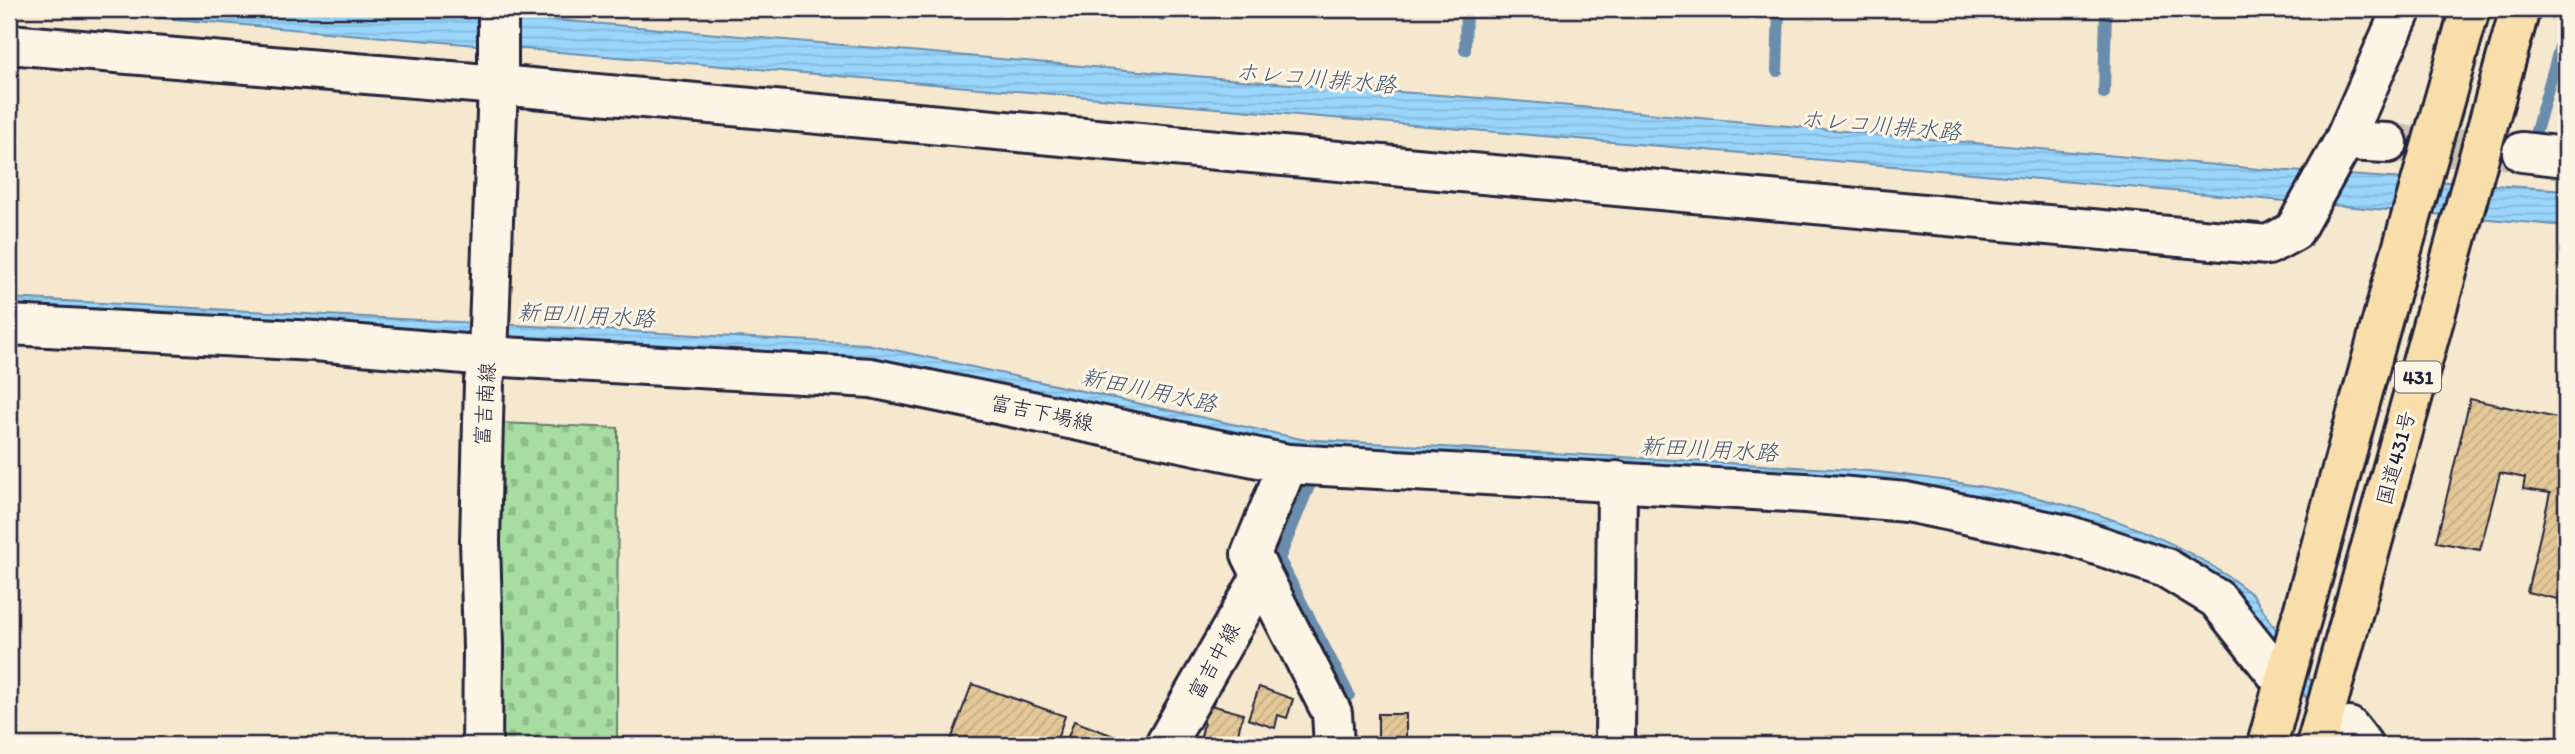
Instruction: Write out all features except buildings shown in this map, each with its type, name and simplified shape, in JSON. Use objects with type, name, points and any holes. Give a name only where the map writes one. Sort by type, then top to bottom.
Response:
[{"type":"highway","name":"431","points":[[2267,745],[2470,9]]},
{"type":"highway","name":"国道431号","points":[[2316,745],[2520,9]]},
{"type":"street","name":"富吉南線","points":[[482,745],[480,541],[484,382],[488,356],[498,74],[498,9]]},
{"type":"street","points":[[9,44],[498,74],[2269,245],[2294,231],[2344,141],[2402,9]]},
{"type":"street","points":[[2344,141],[2388,143]]},
{"type":"street","points":[[2522,152],[2566,157]]},
{"type":"street","name":"富吉下場線","points":[[9,325],[315,341],[488,356],[871,378],[1288,464],[1805,492],[1906,502],[2067,535],[2166,568],[2217,599],[2283,682]]},
{"type":"street","points":[[1288,464],[1251,554],[1332,713],[1334,745]]},
{"type":"street","points":[[1615,745],[1617,481]]},
{"type":"street","name":"富吉中線","points":[[1165,745],[1261,577]]},
{"type":"green space","points":[[499,423],[618,428],[617,745],[497,745]]},
{"type":"water","points":[[56,9],[432,9],[1263,82],[1494,99],[2259,169],[2566,190],[2566,226],[1893,166]]},
{"type":"water","points":[[9,298],[867,344],[1301,439],[1869,471],[1969,484],[2071,506],[2120,522],[2167,542],[2212,566],[2253,595],[2354,745],[2337,745],[2248,610],[2125,539],[1301,453],[861,358],[9,313]]},
{"type":"waterway","points":[[1163,9],[1163,15]]},
{"type":"waterway","points":[[1465,50],[1466,9]]},
{"type":"waterway","points":[[1777,71],[1779,9]]},
{"type":"waterway","points":[[2104,93],[2106,9]]},
{"type":"waterway","points":[[2533,142],[2566,25]]},
{"type":"waterway","points":[[1309,486],[1279,559],[1349,695]]},
{"type":"tunnel","points":[[2388,143],[2515,151]]},
{"type":"water label","name":"ホレコ川排水路","points":[[1316,78]]},
{"type":"water label","name":"ホレコ川排水路","points":[[1881,125]]},
{"type":"water label","name":"新田川用水路","points":[[586,315]]},
{"type":"water label","name":"新田川用水路","points":[[1149,390]]},
{"type":"water label","name":"新田川用水路","points":[[1709,449]]}]
